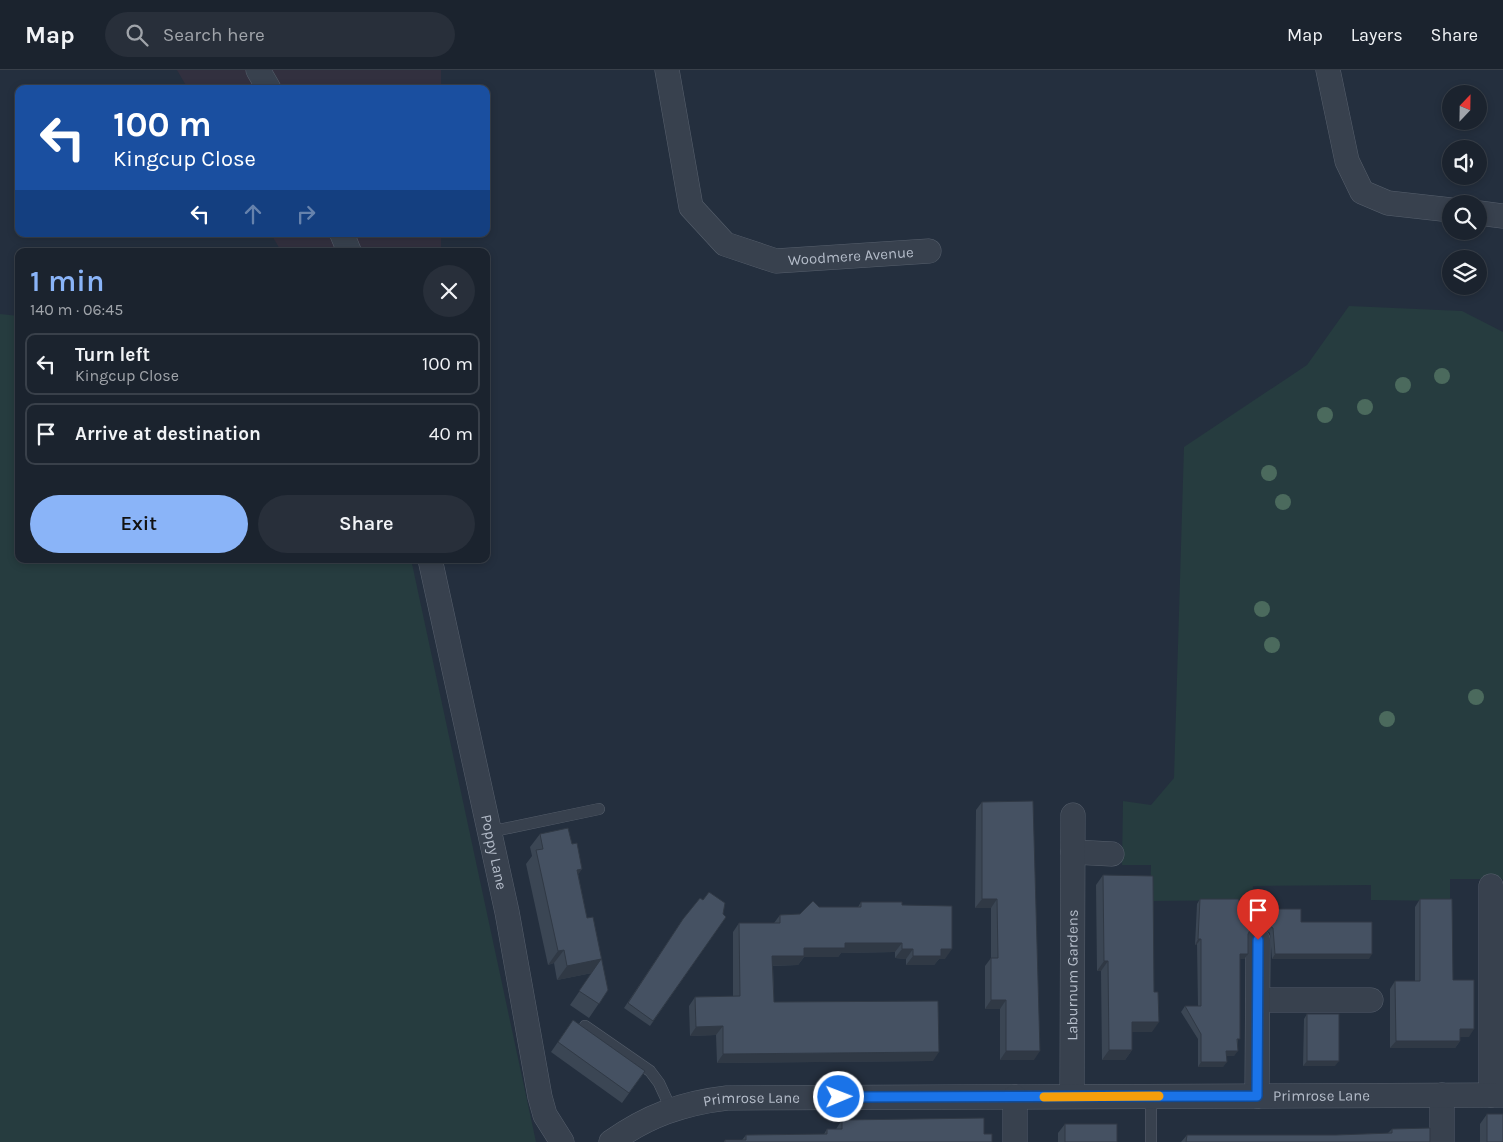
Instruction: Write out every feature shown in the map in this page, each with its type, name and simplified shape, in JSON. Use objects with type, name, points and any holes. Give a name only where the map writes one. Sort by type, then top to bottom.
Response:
[{"type":"street","points":[[258,70],[267,85]]},
{"type":"street","name":"Woodmere Avenue","points":[[668,70],[690,207],[725,244],[776,261],[928,251]]},
{"type":"street","points":[[1328,70],[1347,161],[1362,192],[1388,203],[1442,209]]},
{"type":"street","points":[[1487,214],[1503,216]]},
{"type":"street","name":"Poppy Lane","points":[[431,563],[507,912],[540,1096],[545,1115],[562,1142]]},
{"type":"street","name":"Laburnum Gardens","points":[[1072,1096],[1073,815]]},
{"type":"street","points":[[1073,852],[1112,854]]},
{"type":"street","points":[[1491,886],[1497,1095]]},
{"type":"street","points":[[1257,1096],[1258,940]]},
{"type":"street","points":[[1258,1000],[1371,1000]]},
{"type":"street","points":[[1442,1095],[1442,1142]]},
{"type":"street","name":"Primrose Lane","points":[[611,1142],[648,1118],[671,1109],[688,1104],[727,1098],[1497,1095]]},
{"type":"street","points":[[1015,1097],[1015,1142]]},
{"type":"lane","points":[[489,832],[599,808]]},
{"type":"lane","points":[[585,1026],[650,1071],[659,1083],[671,1109]]},
{"type":"lane","points":[[1151,1096],[1151,1142]]},
{"type":"shaded area","points":[[177,70],[441,70],[441,85],[186,85]]},
{"type":"shaded area","points":[[273,237],[441,237],[441,248],[279,248]]},
{"type":"green space","points":[[1349,306],[1462,311],[1503,332],[1503,879],[1450,879],[1450,901],[1371,900],[1371,885],[1253,886],[1252,900],[1150,901],[1151,865],[1122,865],[1123,801],[1151,805],[1174,778],[1184,447],[1307,365]]},
{"type":"green space","points":[[0,314],[15,316],[15,563],[412,563],[536,1142],[0,1142]]},
{"type":"building","points":[[1033,801],[1040,1051],[1006,1051],[1006,1000],[991,1000],[991,958],[998,958],[997,899],[982,899],[982,802]]},
{"type":"building","points":[[568,828],[572,844],[577,843],[582,869],[577,870],[587,918],[593,917],[608,990],[599,1004],[579,991],[601,959],[567,966],[564,950],[558,951],[536,850],[543,849],[540,834]]},
{"type":"building","points":[[1103,875],[1153,876],[1154,992],[1158,992],[1159,1022],[1132,1022],[1132,1050],[1109,1050],[1108,961],[1104,961]]},
{"type":"building","points":[[709,892],[725,903],[723,914],[726,917],[653,1021],[628,1003],[683,919],[700,898],[703,900]]},
{"type":"building","points":[[1200,899],[1239,899],[1239,909],[1301,909],[1301,922],[1372,922],[1372,954],[1275,954],[1273,928],[1262,921],[1254,923],[1248,934],[1248,954],[1240,954],[1240,1039],[1237,1039],[1238,1051],[1226,1051],[1227,1062],[1201,1062],[1201,1034],[1185,1006],[1201,1006],[1201,939],[1198,939]]},
{"type":"building","points":[[1420,899],[1452,899],[1453,980],[1474,980],[1474,1029],[1460,1029],[1460,1041],[1396,1041],[1395,981],[1420,981]]},
{"type":"building","points":[[813,901],[819,907],[861,907],[861,902],[902,902],[902,905],[952,906],[952,949],[941,949],[941,956],[913,956],[913,949],[902,949],[902,943],[845,943],[845,948],[804,948],[804,956],[772,956],[774,1002],[938,1001],[939,1052],[723,1054],[723,1026],[696,1027],[695,997],[740,996],[739,923],[780,923],[780,915],[800,914]]},
{"type":"building","points":[[1307,1014],[1339,1014],[1339,1061],[1307,1061]]},
{"type":"building","points":[[573,1020],[645,1071],[629,1093],[558,1042]]},
{"type":"building","points":[[1487,1114],[1503,1114],[1503,1142],[1487,1142]]},
{"type":"building","points":[[984,1118],[984,1134],[992,1134],[992,1142],[725,1142],[725,1140],[746,1140],[746,1135],[827,1134],[827,1129],[842,1129],[842,1120]]},
{"type":"building","points":[[1065,1124],[1117,1124],[1117,1142],[1065,1142]]},
{"type":"building","points":[[1430,1128],[1430,1142],[1186,1142],[1187,1135],[1336,1135],[1392,1133],[1392,1129]]},
{"type":"slow traffic","points":[[1044,1097],[1159,1096]]},
{"type":"route","points":[[839,1097],[1257,1096],[1258,940]]}]
